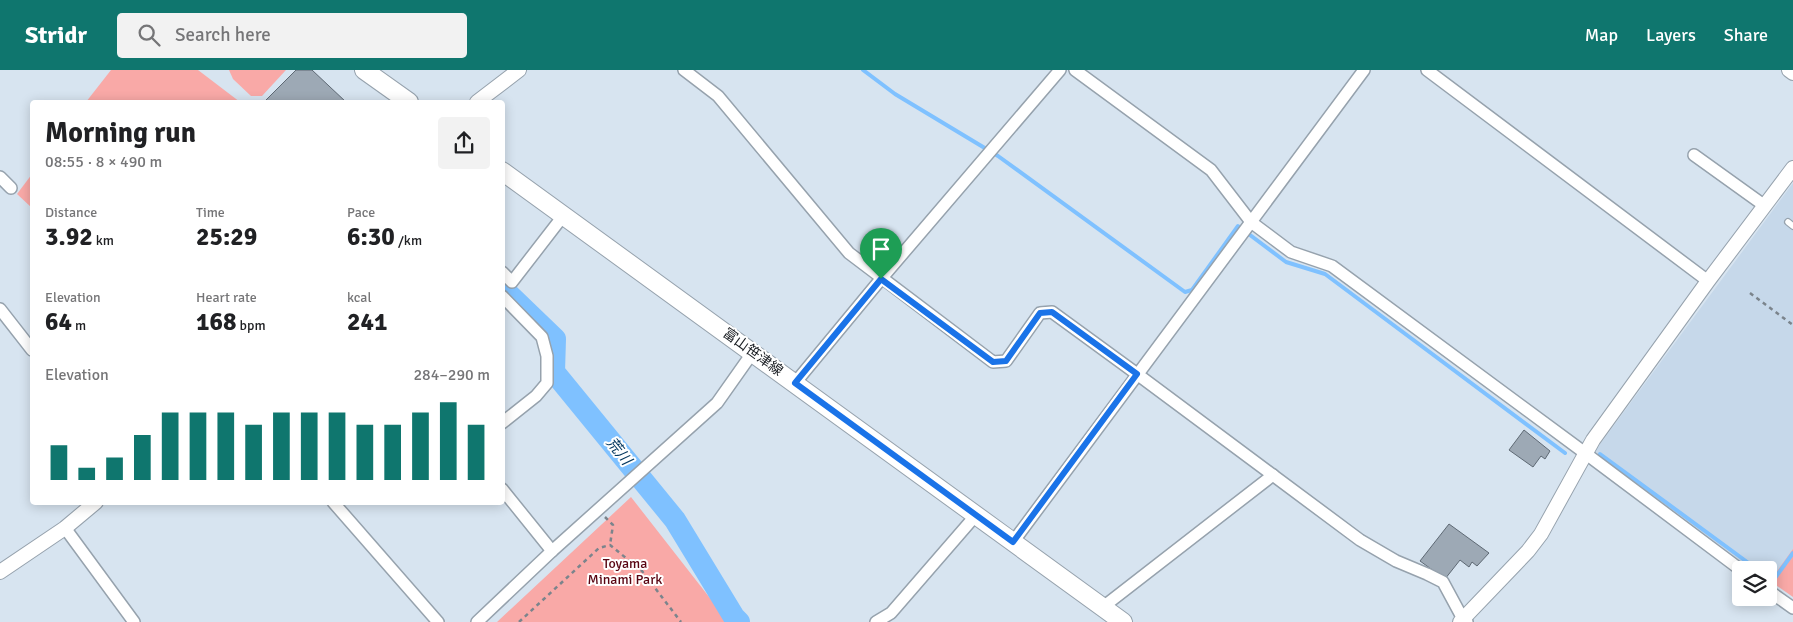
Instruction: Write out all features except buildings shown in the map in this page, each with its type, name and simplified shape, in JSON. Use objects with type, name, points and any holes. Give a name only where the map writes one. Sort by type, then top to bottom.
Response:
[{"type":"main road","points":[[364,70],[406,100]]},
{"type":"main road","name":"富山笹津線","points":[[505,173],[1124,622]]},
{"type":"street","points":[[480,100],[519,70]]},
{"type":"street","points":[[684,70],[718,96],[849,254],[993,362],[1006,361],[1040,313],[1052,312],[1360,540],[1396,561],[1443,582],[1464,621],[1528,551],[1541,534],[1585,453],[1708,281],[1793,168]]},
{"type":"street","points":[[795,383],[881,279],[1060,70]]},
{"type":"street","points":[[1075,70],[1211,170],[1246,228],[1291,252],[1332,266],[1732,563]]},
{"type":"street","points":[[1013,542],[1364,70]]},
{"type":"street","points":[[1427,70],[1708,281]]},
{"type":"street","points":[[1789,70],[1793,73]]},
{"type":"street","points":[[1694,154],[1764,206]]},
{"type":"street","points":[[0,177],[11,188]]},
{"type":"street","points":[[505,275],[512,282],[563,216]]},
{"type":"street","points":[[505,299],[542,337],[547,356],[547,384],[536,396],[505,421]]},
{"type":"street","points":[[0,309],[30,347]]},
{"type":"street","points":[[477,622],[598,509],[717,403],[753,352]]},
{"type":"street","points":[[1103,607],[1273,475]]},
{"type":"street","points":[[505,493],[552,551]]},
{"type":"street","points":[[0,572],[65,528],[92,505]]},
{"type":"street","points":[[336,505],[438,622]]},
{"type":"street","points":[[876,622],[891,613],[976,515]]},
{"type":"street","points":[[65,528],[134,622]]},
{"type":"street","points":[[1777,597],[1793,608]]},
{"type":"path","points":[[1750,293],[1793,325]]},
{"type":"path","points":[[598,509],[613,525],[610,545]]},
{"type":"path","points":[[519,622],[599,548],[610,545]]},
{"type":"path","points":[[610,545],[642,572],[682,622]]},
{"type":"shaded area","points":[[1793,183],[1793,557],[1777,578],[1777,561],[1740,561],[1595,451]]},
{"type":"green space","points":[[111,70],[198,70],[237,100],[88,100]]},
{"type":"green space","points":[[229,70],[286,70],[262,96],[251,96],[233,79]]},
{"type":"green space","points":[[30,177],[30,206],[17,194]]},
{"type":"green space","name":"Toyama Minami Park","points":[[631,497],[713,602],[732,622],[497,622]]},
{"type":"green space","points":[[1793,549],[1793,597],[1777,586],[1777,571]]},
{"type":"waterway","points":[[863,70],[895,94],[998,156],[1185,292],[1192,290],[1238,226],[1286,262],[1325,274],[1565,453]]},
{"type":"waterway","name":"荒川","points":[[505,291],[555,339],[554,372],[675,520],[734,617],[739,622]]},
{"type":"waterway","points":[[1600,454],[1746,561]]},
{"type":"waterway","points":[[1777,575],[1793,553]]},
{"type":"route","points":[[881,279],[993,362],[1006,361],[1040,313],[1052,312],[1137,374],[1013,542],[795,383],[881,279]]}]
